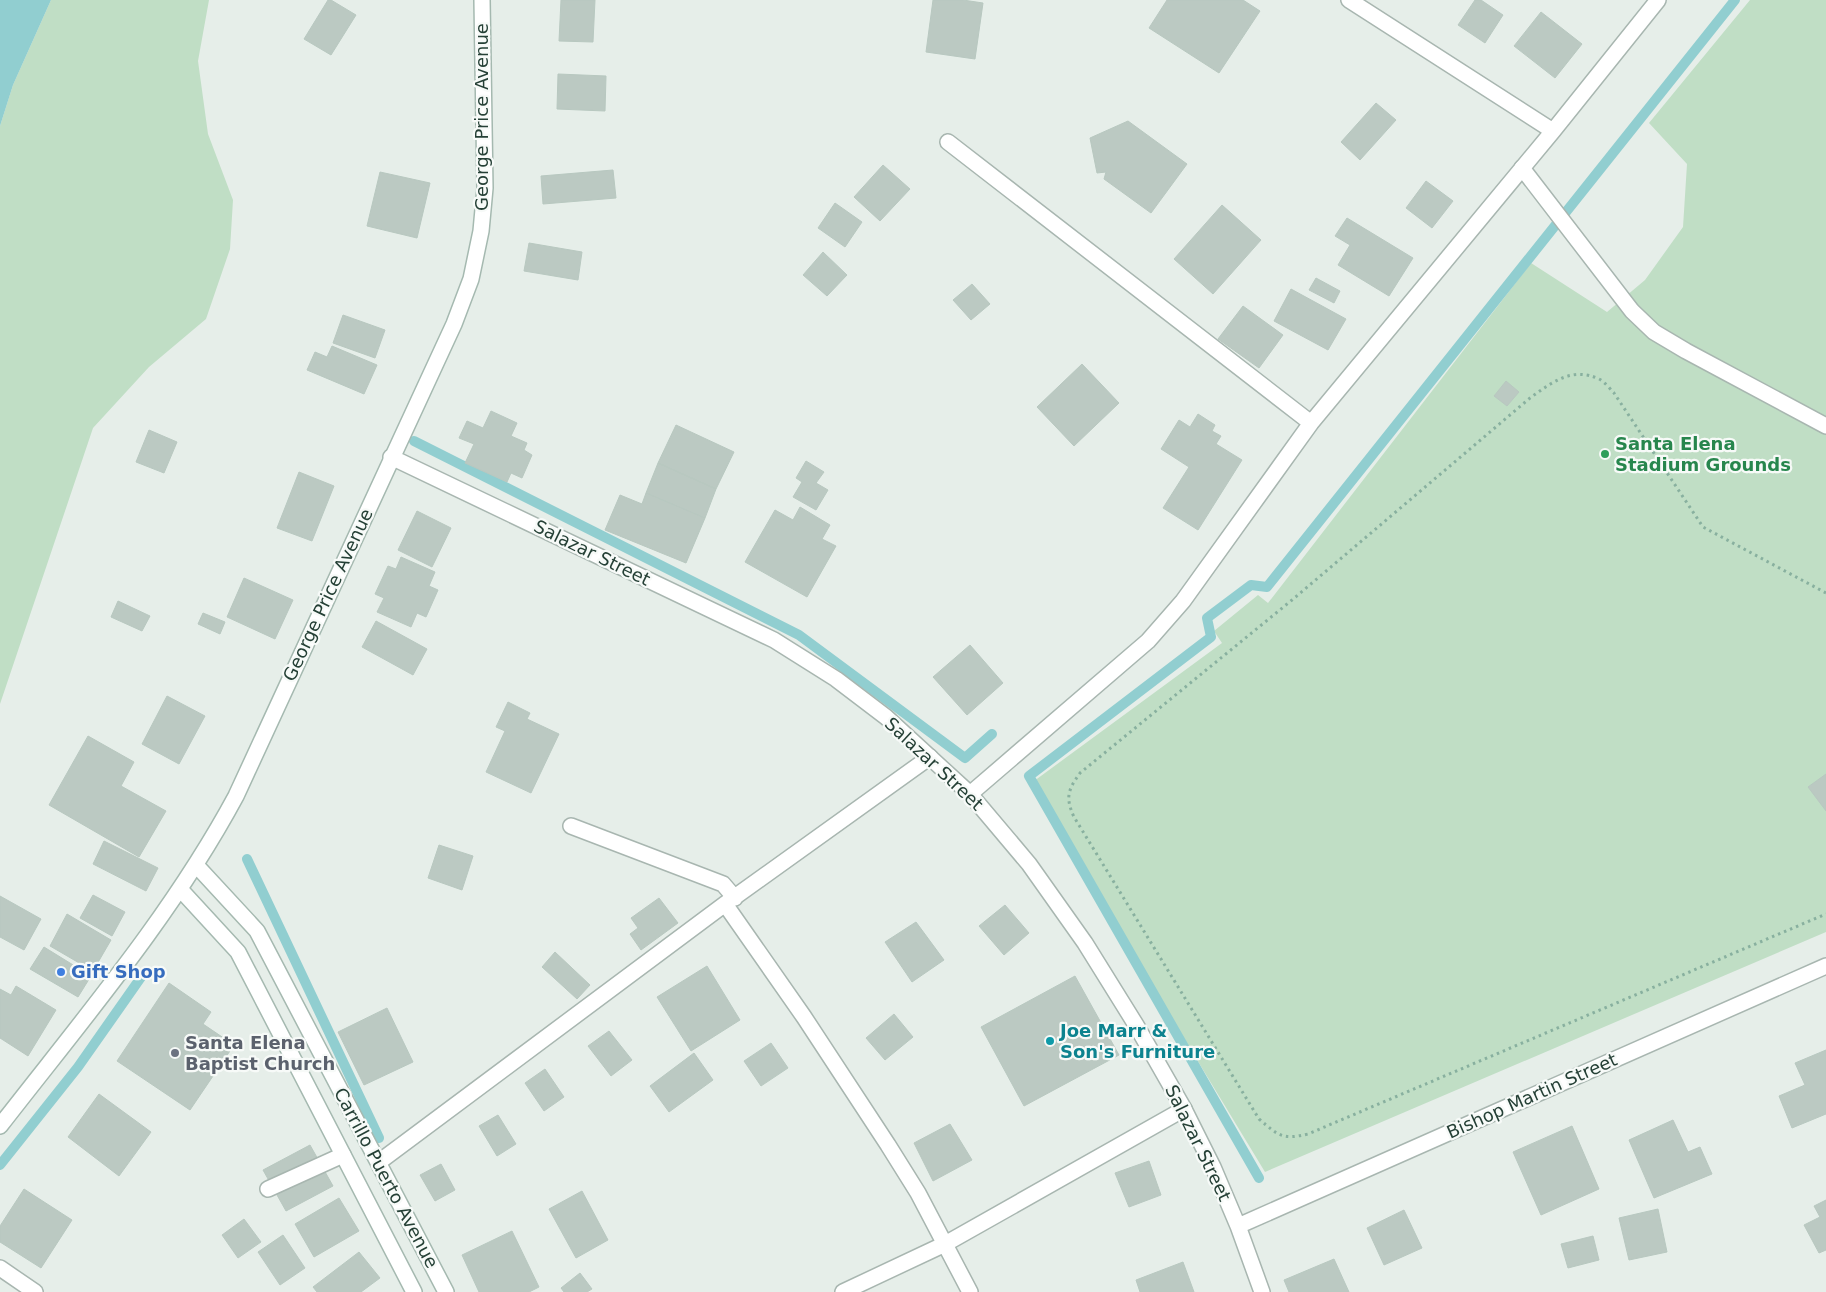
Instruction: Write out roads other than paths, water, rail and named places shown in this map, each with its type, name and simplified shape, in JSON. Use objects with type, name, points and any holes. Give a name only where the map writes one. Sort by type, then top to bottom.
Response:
[{"type":"street","name":"George Price Avenue","points":[[1,1121],[138,948],[216,834],[236,796],[454,324],[470,279],[481,232],[485,188],[482,0]]},
{"type":"street","points":[[1348,0],[1553,131]]},
{"type":"street","points":[[970,794],[1148,641],[1183,601],[1311,424],[1553,131],[1658,0]]},
{"type":"street","points":[[948,142],[1311,424]]},
{"type":"street","points":[[1522,168],[1632,311],[1654,332],[1826,426]]},
{"type":"street","name":"Salazar Street","points":[[391,457],[774,640],[836,679],[886,718],[970,794],[1029,864],[1085,943],[1136,1025],[1184,1110],[1213,1167],[1238,1226],[1262,1292]]},
{"type":"street","points":[[379,1162],[730,901],[930,757]]},
{"type":"street","points":[[571,826],[723,884],[730,901],[918,1193],[970,1292]]},
{"type":"street","name":"Carrillo Puerto Avenue","points":[[196,865],[257,931],[446,1292]]},
{"type":"street","name":"Carrillo Puerto Avenue","points":[[180,889],[238,952],[414,1292]]},
{"type":"street","name":"Bishop Martin Street","points":[[1238,1226],[1826,966]]},
{"type":"street","points":[[843,1292],[945,1244],[1184,1110]]},
{"type":"street","points":[[268,1190],[343,1155]]},
{"type":"street","points":[[0,1268],[35,1292]]},
{"type":"water","points":[[0,0],[51,0],[13,85],[0,126]]},
{"type":"waterway","points":[[1259,1178],[1029,776],[1211,637],[1207,618],[1251,585],[1267,587],[1735,0]]},
{"type":"waterway","points":[[414,441],[799,635],[965,758],[992,734]]},
{"type":"waterway","points":[[247,859],[379,1138]]},
{"type":"waterway","points":[[0,1165],[78,1067],[144,973]]},
{"type":"place","name":"Santa Elena Stadium Grounds","points":[[1605,454]]},
{"type":"place","name":"Gift Shop","points":[[61,972]]},
{"type":"place","name":"Joe Marr & Son's Furniture","points":[[1050,1041]]},
{"type":"place","name":"Santa Elena Baptist Church","points":[[175,1053]]}]
